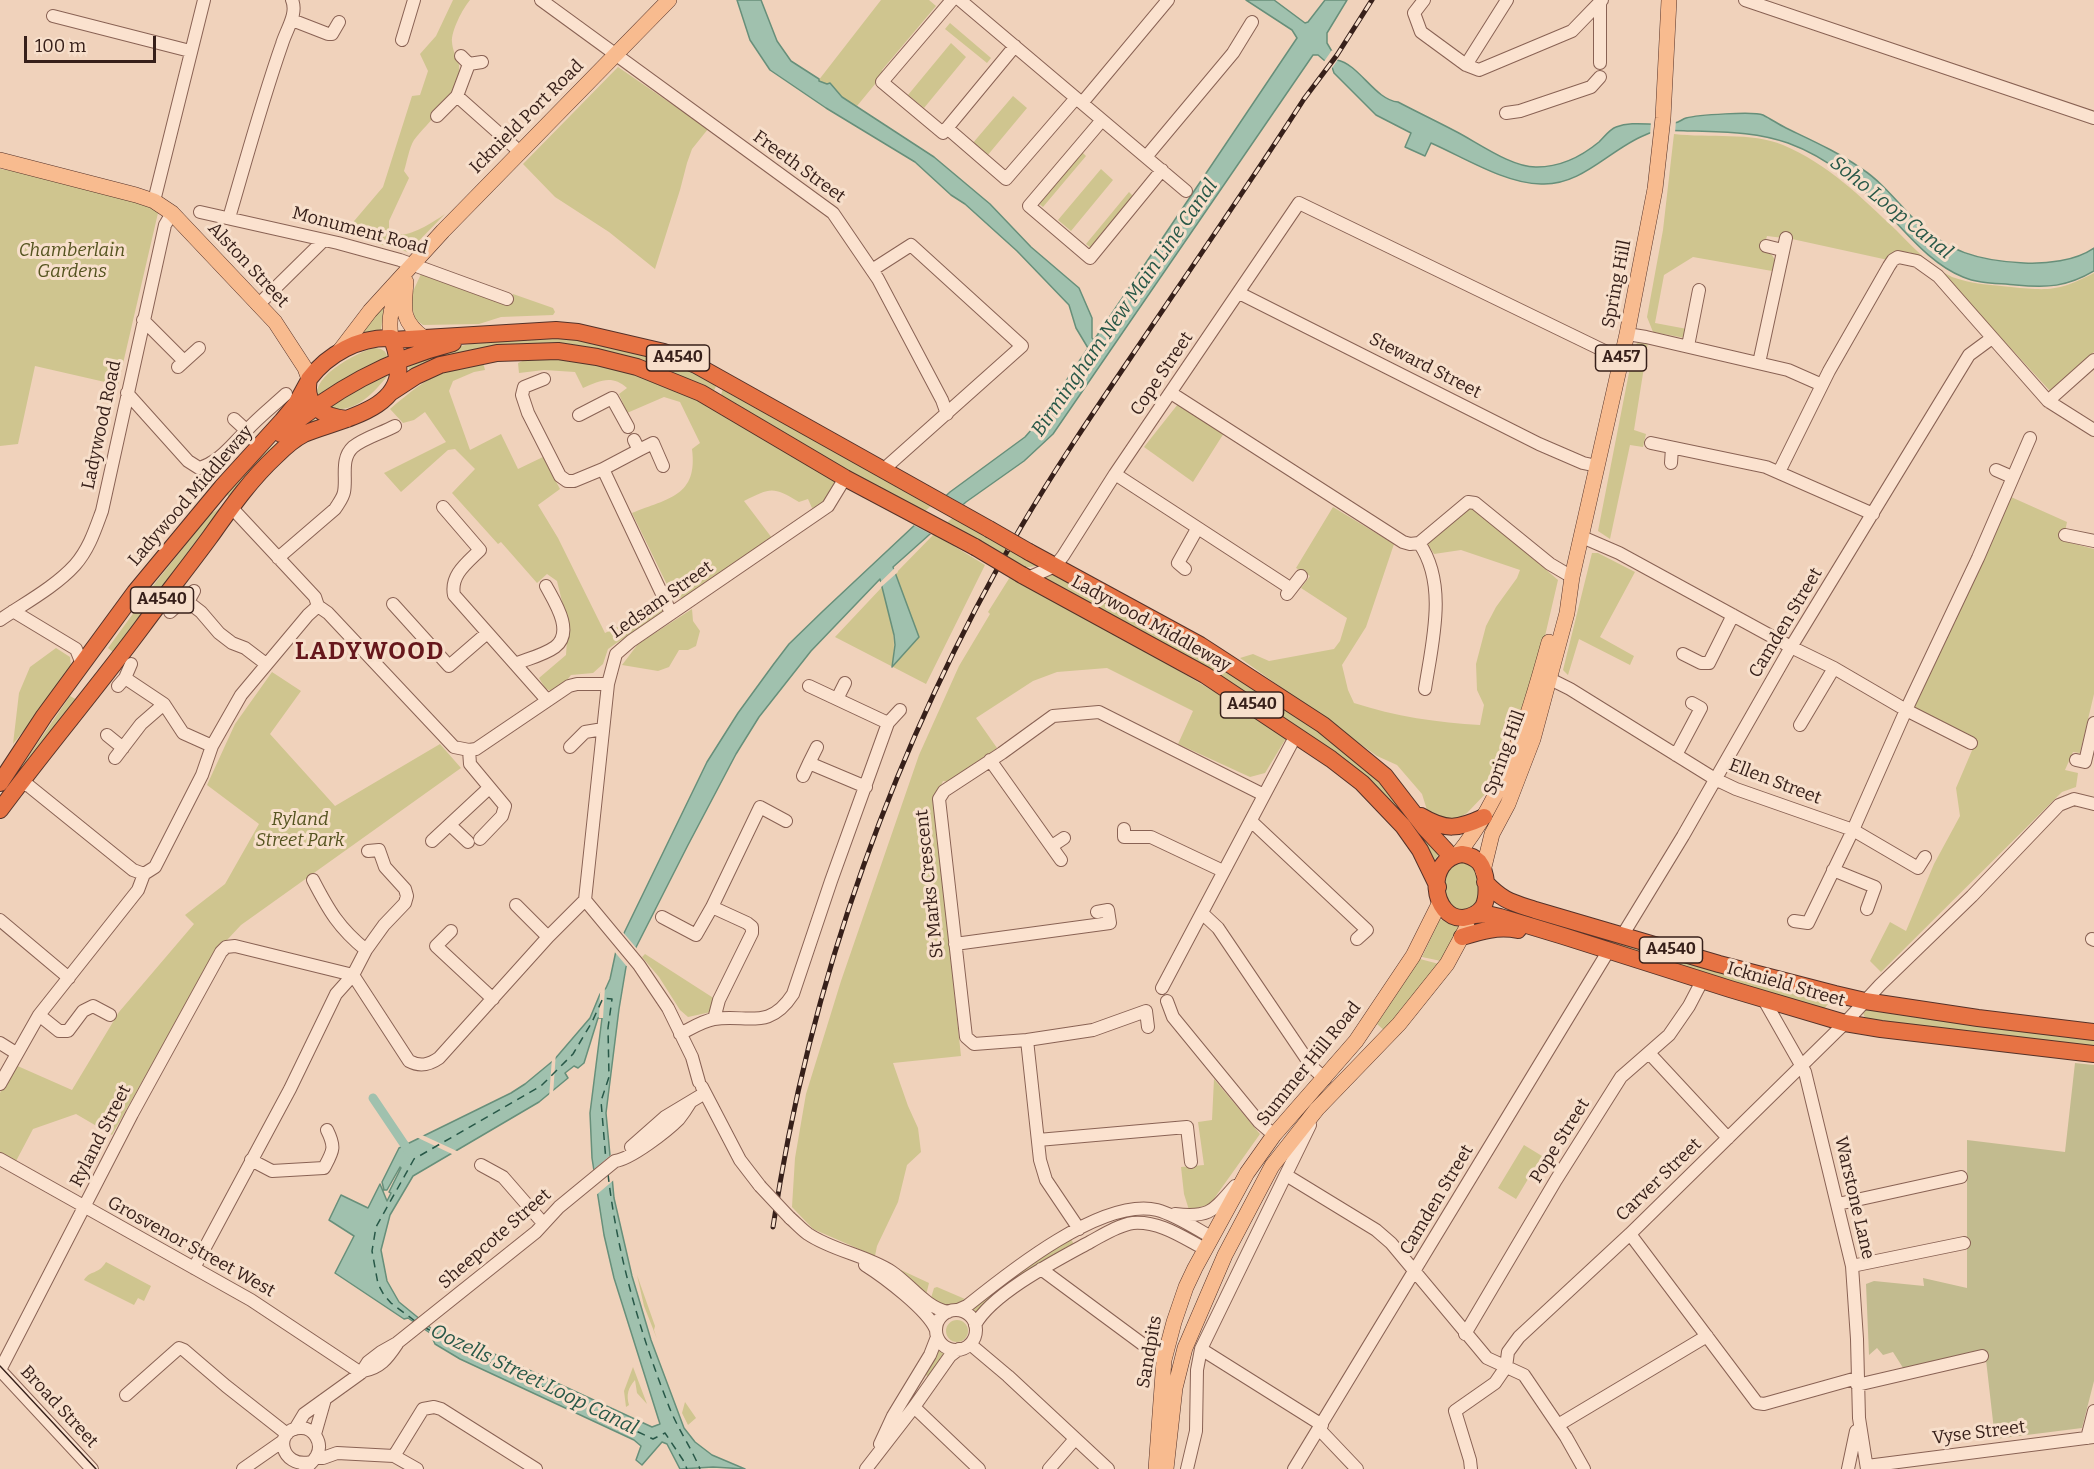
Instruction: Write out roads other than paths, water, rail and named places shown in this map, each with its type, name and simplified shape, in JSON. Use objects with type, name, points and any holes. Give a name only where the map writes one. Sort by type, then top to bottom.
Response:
[{"type":"highway","name":"A4540","points":[[392,339],[556,330],[578,332],[664,352],[724,379],[884,469]]},
{"type":"highway","name":"A4540","points":[[231,477],[315,407],[349,384],[438,346],[482,335]]},
{"type":"highway","points":[[332,356],[357,344],[392,339],[398,362],[398,376],[388,395]]},
{"type":"highway","name":"A4540","points":[[388,395],[416,376],[454,361],[497,354],[558,351],[597,357],[637,367],[680,383],[714,400],[845,478]]},
{"type":"highway","name":"Ladywood Middleway","points":[[0,783],[44,716],[135,592],[213,497],[282,422],[296,404],[308,380],[332,356]]},
{"type":"highway","points":[[714,400],[724,379]]},
{"type":"highway","points":[[308,380],[309,397],[315,407],[330,417],[347,419]]},
{"type":"highway","name":"Ladywood Middleway","points":[[0,810],[116,662],[262,469],[302,435],[372,408],[388,395]]},
{"type":"highway","name":"Ladywood Middleway","points":[[884,469],[989,530],[1218,656],[1323,725],[1385,776],[1425,828],[1454,855]]},
{"type":"highway","name":"Ladywood Middleway","points":[[845,478],[975,547],[1205,675],[1296,735],[1362,783],[1390,811],[1420,850],[1439,894]]},
{"type":"highway","points":[[213,497],[231,507]]},
{"type":"highway","name":"A4540","points":[[1413,811],[1442,827],[1452,828],[1484,817]]},
{"type":"highway","name":"A4540","points":[[1454,855],[1462,854],[1473,857],[1479,862],[1484,876]]},
{"type":"highway","name":"Spring Hill","points":[[1439,894],[1439,869],[1454,855]]},
{"type":"highway","name":"Spring Hill","points":[[1474,916],[1485,901],[1484,876]]},
{"type":"highway","name":"Icknield Street","points":[[1484,876],[1498,896],[1506,901],[1799,986],[1865,1001],[2094,1032]]},
{"type":"highway","name":"A4540","points":[[1439,894],[1445,910],[1453,916],[1474,916]]},
{"type":"highway","name":"Icknield Street","points":[[1474,916],[1494,916],[1845,1023],[2094,1054]]},
{"type":"highway","name":"A4540","points":[[1462,937],[1497,928],[1563,936]]},
{"type":"main road","name":"Icknield Port Road","points":[[332,356],[443,231],[669,0]]},
{"type":"main road","name":"Spring Hill","points":[[1484,876],[1492,834],[1521,774],[1550,679],[1567,613],[1572,577],[1627,334],[1654,189],[1661,138],[1669,0]]},
{"type":"main road","points":[[0,160],[154,201],[172,213]]},
{"type":"main road","name":"Alston Street","points":[[172,213],[274,322],[305,368],[308,380]]},
{"type":"main road","points":[[392,339],[389,325],[391,307],[414,264]]},
{"type":"main road","points":[[407,279],[404,309],[408,323],[424,338]]},
{"type":"main road","name":"Alston Street","points":[[291,346],[306,357],[332,356]]},
{"type":"main road","name":"Spring Hill","points":[[1454,855],[1472,836],[1484,817],[1520,738],[1557,614],[1572,577]]},
{"type":"main road","name":"Summer Hill Road","points":[[1215,1248],[1247,1173],[1274,1136],[1356,1041],[1389,994],[1413,956],[1439,894]]},
{"type":"main road","name":"Summer Hill Road","points":[[1215,1248],[1246,1198],[1317,1109],[1399,1024],[1447,964],[1474,916]]},
{"type":"main road","name":"Sandpits","points":[[1156,1469],[1164,1360],[1174,1322],[1186,1287],[1215,1248]]},
{"type":"main road","name":"Sandpits","points":[[1166,1469],[1175,1388],[1215,1248]]},
{"type":"street","points":[[154,201],[189,51],[204,0]]},
{"type":"street","points":[[229,218],[294,11],[292,0]]},
{"type":"street","points":[[400,40],[414,0]]},
{"type":"street","name":"Freeth Street","points":[[541,0],[833,213],[872,270],[942,400],[947,414]]},
{"type":"street","points":[[952,0],[882,82],[943,133],[1015,46]]},
{"type":"street","points":[[960,0],[1186,191]]},
{"type":"street","points":[[947,128],[1006,179],[1168,0]]},
{"type":"street","points":[[1424,0],[1414,14],[1421,32],[1466,65],[1479,70],[1572,31],[1601,1]]},
{"type":"street","points":[[1466,65],[1507,0]]},
{"type":"street","points":[[1745,0],[2094,118]]},
{"type":"street","points":[[1600,63],[1601,1]]},
{"type":"street","points":[[53,16],[189,51]]},
{"type":"street","points":[[289,25],[332,34],[339,22]]},
{"type":"street","points":[[1146,157],[1233,53],[1252,22]]},
{"type":"street","points":[[437,116],[457,96],[471,61]]},
{"type":"street","points":[[1506,113],[1591,87],[1600,77]]},
{"type":"street","points":[[457,96],[520,152]]},
{"type":"street","points":[[1102,120],[1029,206],[1090,258],[1162,170]]},
{"type":"street","name":"Cope Street","points":[[1055,566],[1299,203],[1621,359]]},
{"type":"street","name":"Monument Road","points":[[200,212],[324,240],[414,264],[507,299]]},
{"type":"street","name":"Ladywood Road","points":[[0,620],[57,581],[75,565],[93,538],[102,511],[165,225],[172,213]]},
{"type":"street","points":[[259,304],[324,240]]},
{"type":"street","points":[[1759,363],[1784,244],[1766,246]]},
{"type":"street","points":[[872,270],[911,245],[1022,346],[884,469]]},
{"type":"street","points":[[1779,472],[1822,385],[1893,260],[1903,257],[1917,261],[1938,276],[2048,401],[2094,430]]},
{"type":"street","points":[[1688,346],[1699,290]]},
{"type":"street","name":"Steward Street","points":[[1239,293],[1539,444],[1597,466]]},
{"type":"street","points":[[143,320],[181,364],[199,348]]},
{"type":"street","points":[[1627,334],[1788,370],[1822,385]]},
{"type":"street","name":"Camden Street","points":[[1622,936],[1683,836],[1791,647],[1969,355],[1992,338]]},
{"type":"street","points":[[2048,401],[2094,360]]},
{"type":"street","points":[[544,379],[524,387],[522,395],[528,413],[560,476],[567,481],[574,481],[603,469],[637,445],[653,443],[663,466]]},
{"type":"street","points":[[127,393],[185,466],[199,468],[211,465],[286,394]]},
{"type":"street","points":[[1171,393],[1403,542],[1419,543],[1468,502],[1475,503],[1550,564],[1572,577]]},
{"type":"street","points":[[579,415],[612,398],[628,427]]},
{"type":"street","points":[[234,419],[246,430]]},
{"type":"street","points":[[278,558],[334,509],[341,499],[344,493],[345,462],[349,452],[355,446],[395,426]]},
{"type":"street","points":[[1794,921],[1808,923],[1978,558],[2030,438]]},
{"type":"street","points":[[1651,443],[1779,472],[1873,514]]},
{"type":"street","points":[[1671,463],[1672,448]]},
{"type":"street","points":[[603,469],[671,613]]},
{"type":"street","points":[[1996,470],[2012,477]]},
{"type":"street","points":[[1115,474],[1288,592],[1300,576]]},
{"type":"street","name":"Ledsam Street","points":[[585,900],[608,684],[616,654],[671,613],[828,506],[845,478]]},
{"type":"street","points":[[231,507],[315,597],[318,606],[328,613],[454,747],[476,749],[568,686],[608,684]]},
{"type":"street","points":[[442,507],[480,550],[460,570],[455,578],[453,591],[486,633],[547,700]]},
{"type":"street","points":[[1185,569],[1178,563],[1197,529]]},
{"type":"street","points":[[2074,533],[2094,541]]},
{"type":"street","points":[[1582,537],[1619,553],[1834,668],[1906,710],[1971,743]]},
{"type":"street","points":[[1419,543],[1427,554],[1436,582],[1437,602],[1425,689]]},
{"type":"street","points":[[1025,576],[1055,566]]},
{"type":"street","points":[[515,664],[555,646],[561,640],[564,628],[546,586]]},
{"type":"street","points":[[188,602],[194,591]]},
{"type":"street","points":[[170,612],[180,603],[188,602],[201,612],[219,633],[266,664]]},
{"type":"street","points":[[393,604],[449,666],[486,633]]},
{"type":"street","points":[[0,1084],[39,1015],[138,890],[144,874],[155,867],[202,775],[212,746],[241,695],[318,606]]},
{"type":"street","points":[[14,611],[76,649],[82,664]]},
{"type":"street","points":[[1683,654],[1701,663],[1709,663],[1733,615]]},
{"type":"street","points":[[130,664],[122,682],[164,704],[183,733],[212,746]]},
{"type":"street","points":[[1800,725],[1834,668]]},
{"type":"street","name":"Ellen Street","points":[[1550,679],[1570,689],[1715,779],[1736,789],[1853,830],[1918,868],[1925,858]]},
{"type":"street","points":[[837,699],[845,683]]},
{"type":"street","points":[[809,686],[888,723]]},
{"type":"street","points":[[1676,755],[1701,708],[1692,703]]},
{"type":"street","points":[[106,735],[119,753],[141,724],[164,704]]},
{"type":"street","points":[[680,1034],[714,1019],[763,1020],[787,1004],[793,994],[888,723],[900,710]]},
{"type":"street","name":"St Marks Crescent","points":[[1148,1027],[1146,1011],[1093,1030],[1027,1040],[974,1044],[966,1037],[939,799],[944,791],[1053,716],[1099,712],[1264,795]]},
{"type":"street","points":[[2076,760],[2085,762],[2094,723]]},
{"type":"street","points":[[570,747],[585,732],[603,729]]},
{"type":"street","points":[[1162,988],[1296,735]]},
{"type":"street","points":[[803,776],[817,747]]},
{"type":"street","points":[[450,825],[474,841],[502,816],[505,806],[470,764],[469,750]]},
{"type":"street","points":[[990,760],[1061,860]]},
{"type":"street","points":[[809,763],[866,787]]},
{"type":"street","points":[[20,783],[29,786],[133,870],[144,874]]},
{"type":"street","points":[[432,841],[489,788]]},
{"type":"street","name":"Carver Street","points":[[1471,1469],[1455,1411],[1495,1383],[1506,1367],[1508,1352],[1519,1337],[1630,1234],[1803,1065],[1972,896],[2059,805],[2074,799],[2094,804]]},
{"type":"street","points":[[662,917],[696,935],[760,807],[786,821]]},
{"type":"street","points":[[1251,821],[1367,930],[1357,939]]},
{"type":"street","points":[[1124,829],[1124,837],[1151,837],[1223,871]]},
{"type":"street","points":[[1052,846],[1064,838]]},
{"type":"street","points":[[194,1268],[290,1089],[336,994],[353,975],[366,950],[384,926],[405,903],[407,896],[405,889],[386,867],[376,847]]},
{"type":"street","points":[[1833,870],[1875,887],[1867,909]]},
{"type":"street","points":[[304,893],[315,884],[328,910],[345,933],[366,950]]},
{"type":"street","points":[[353,975],[409,1060],[421,1065],[430,1064],[439,1058],[548,937],[585,900],[635,962],[668,1008],[680,1034],[690,1069],[740,1160],[759,1186],[807,1233],[846,1252],[875,1262],[893,1273],[941,1311],[953,1311],[970,1316],[975,1325]]},
{"type":"street","points":[[712,907],[747,922],[752,927],[752,933],[719,1000],[714,1019]]},
{"type":"street","points":[[525,908],[548,937]]},
{"type":"street","points":[[955,944],[1110,923],[1108,910],[1097,911]]},
{"type":"street","points":[[1203,914],[1218,928],[1312,1068],[1325,1079]]},
{"type":"street","points":[[0,920],[69,978]]},
{"type":"street","points":[[451,931],[436,946],[493,999]]},
{"type":"street","name":"Ryland Street","points":[[0,1370],[132,1114],[221,952],[226,947],[235,946],[353,975]]},
{"type":"street","name":"Camden Street","points":[[1294,1469],[1609,950]]},
{"type":"street","name":"Pope Street","points":[[1466,1334],[1556,1180],[1621,1077],[1669,1035],[1689,1006],[1702,981]]},
{"type":"street","name":"Warstone Lane","points":[[1764,1000],[1803,1065],[1812,1094],[1852,1266],[1859,1418],[1867,1465]]},
{"type":"street","points":[[1167,1001],[1173,1017],[1259,1122],[1274,1136]]},
{"type":"street","points":[[39,1015],[59,1031],[68,1031],[83,1011],[93,1006],[110,1015]]},
{"type":"street","points":[[1027,1040],[1040,1160],[1046,1180],[1079,1229]]},
{"type":"street","points":[[0,1043],[16,1053]]},
{"type":"street","points":[[1648,1053],[1728,1138]]},
{"type":"street","name":"Sheepcote Street","points":[[362,1372],[375,1369],[387,1358],[397,1343],[536,1232],[559,1207],[587,1189],[617,1164],[630,1148],[665,1117],[678,1107],[690,1103],[702,1088]]},
{"type":"street","name":"Summer Hill Road","points":[[1187,1469],[1196,1431],[1197,1370],[1201,1349],[1317,1109]]},
{"type":"street","points":[[1038,1140],[1187,1127],[1191,1162]]},
{"type":"street","points":[[251,1160],[272,1171],[324,1168],[334,1150],[327,1130]]},
{"type":"street","name":"Grosvenor Street West","points":[[0,1159],[251,1300],[362,1372]]},
{"type":"street","points":[[481,1165],[503,1177],[543,1223]]},
{"type":"street","points":[[868,1466],[893,1416],[930,1355],[939,1319],[967,1306],[1030,1257],[1079,1229],[1108,1216],[1133,1209],[1150,1209],[1195,1216],[1205,1214],[1215,1208],[1247,1173]]},
{"type":"street","points":[[1286,1175],[1376,1230],[1391,1243],[1487,1358],[1524,1375],[1584,1469]]},
{"type":"street","points":[[1838,1204],[1961,1177]]},
{"type":"street","points":[[1165,1213],[1215,1248]]},
{"type":"street","points":[[868,1466],[950,1356],[974,1337],[975,1325],[984,1312],[1041,1269],[1114,1230],[1133,1223],[1157,1225],[1215,1248]]},
{"type":"street","points":[[1630,1234],[1757,1402],[1764,1404],[1857,1381],[1982,1356]]},
{"type":"street","points":[[1852,1266],[1965,1243]]},
{"type":"street","points":[[846,1252],[875,1271],[933,1322],[942,1344],[948,1348],[965,1346],[1008,1376],[1108,1469]]},
{"type":"street","points":[[1041,1269],[1164,1360]]},
{"type":"street","points":[[1558,1425],[1707,1336]]},
{"type":"street","points":[[0,1352],[12,1344]]},
{"type":"street","points":[[126,1395],[179,1348],[288,1435]]},
{"type":"street","points":[[1201,1349],[1320,1427],[1358,1469]]},
{"type":"street","name":"Broad Street","points":[[0,1370],[92,1469]]},
{"type":"street","points":[[291,1464],[283,1449],[288,1435],[304,1414],[362,1372]]},
{"type":"street","points":[[310,1463],[320,1447],[317,1437],[325,1399]]},
{"type":"street","points":[[394,1456],[423,1409],[434,1407],[441,1409],[535,1468]]},
{"type":"street","points":[[914,1407],[980,1469]]},
{"type":"street","points":[[2091,1438],[2094,1411]]},
{"type":"street","name":"Warstone Lane","points":[[1848,1466],[1859,1418]]},
{"type":"street","points":[[243,1469],[288,1435],[306,1428],[337,1453]]},
{"type":"street","name":"Vyse Street","points":[[1848,1466],[1858,1456],[1867,1465],[2091,1438]]},
{"type":"street","points":[[1049,1469],[1075,1439]]},
{"type":"street","points":[[260,1456],[278,1457],[291,1464],[300,1465],[337,1453],[394,1456],[417,1469]]},
{"type":"water","points":[[737,0],[761,0],[777,41],[791,61],[819,81],[830,83],[842,97],[934,157],[990,204],[1031,247],[1079,288],[1092,318],[1092,338],[1094,340],[1297,38],[1292,30],[1246,0],[1274,0],[1305,23],[1325,0],[1347,0],[1327,33],[1327,43],[1337,60],[1353,68],[1374,89],[1390,100],[1517,163],[1537,167],[1562,163],[1585,152],[1612,129],[1623,125],[1667,124],[1686,118],[1713,115],[1758,114],[1844,157],[1862,169],[1883,186],[1926,230],[1951,247],[1964,253],[1993,260],[2033,263],[2069,259],[2094,248],[2094,271],[2066,283],[2047,286],[1989,283],[1963,277],[1932,258],[1868,194],[1831,165],[1788,143],[1753,135],[1676,130],[1651,133],[1632,141],[1583,173],[1556,183],[1541,184],[1499,175],[1431,143],[1425,156],[1405,147],[1411,133],[1376,115],[1334,73],[1332,67],[1318,55],[1313,55],[1053,434],[1024,461],[966,502],[893,567],[919,637],[892,667],[894,635],[880,579],[811,651],[759,717],[736,754],[626,967],[606,1113],[614,1198],[632,1276],[651,1340],[684,1428],[695,1442],[712,1455],[745,1469],[713,1467],[680,1469],[667,1444],[662,1442],[642,1465],[636,1460],[641,1446],[634,1440],[460,1359],[435,1344],[430,1333],[408,1318],[404,1319],[335,1273],[354,1236],[329,1220],[341,1195],[368,1208],[380,1184],[387,1201],[401,1168],[387,1190],[384,1190],[382,1182],[399,1148],[511,1093],[554,1060],[590,1018],[600,994],[610,979],[616,951],[625,931],[707,762],[738,713],[773,665],[789,644],[950,492],[1025,437],[1040,420],[1088,348],[1076,328],[1069,305],[1017,251],[915,162],[826,108],[770,70],[750,40]],"holes":[[[598,1018],[602,1018],[590,1113],[592,1158],[604,1235],[614,1278],[660,1424],[652,1427],[438,1328],[432,1329],[399,1302],[387,1281],[381,1250],[390,1215],[413,1176],[539,1102],[568,1078],[565,1073],[574,1066],[578,1068],[584,1063]]]},
{"type":"waterway","points":[[373,1098],[410,1153]]},
{"type":"tram line","points":[[0,1366],[96,1469]]},
{"type":"railway","points":[[773,1227],[789,1135],[809,1044],[834,954],[897,778],[976,608],[1021,527],[1088,420],[1304,99],[1337,55],[1372,0]]},
{"type":"district","name":"LADYWOOD","points":[[370,652]]},
{"type":"water label","name":"Soho Loop Canal","points":[[1891,208]]},
{"type":"water label","name":"Birmingham New Main Line Canal","points":[[1125,308]]},
{"type":"water label","name":"Oozells Street Loop Canal","points":[[534,1380]]},
{"type":"park label","name":"Chamberlain Gardens","points":[[72,261]]},
{"type":"park label","name":"Ryland Street Park","points":[[300,830]]}]
